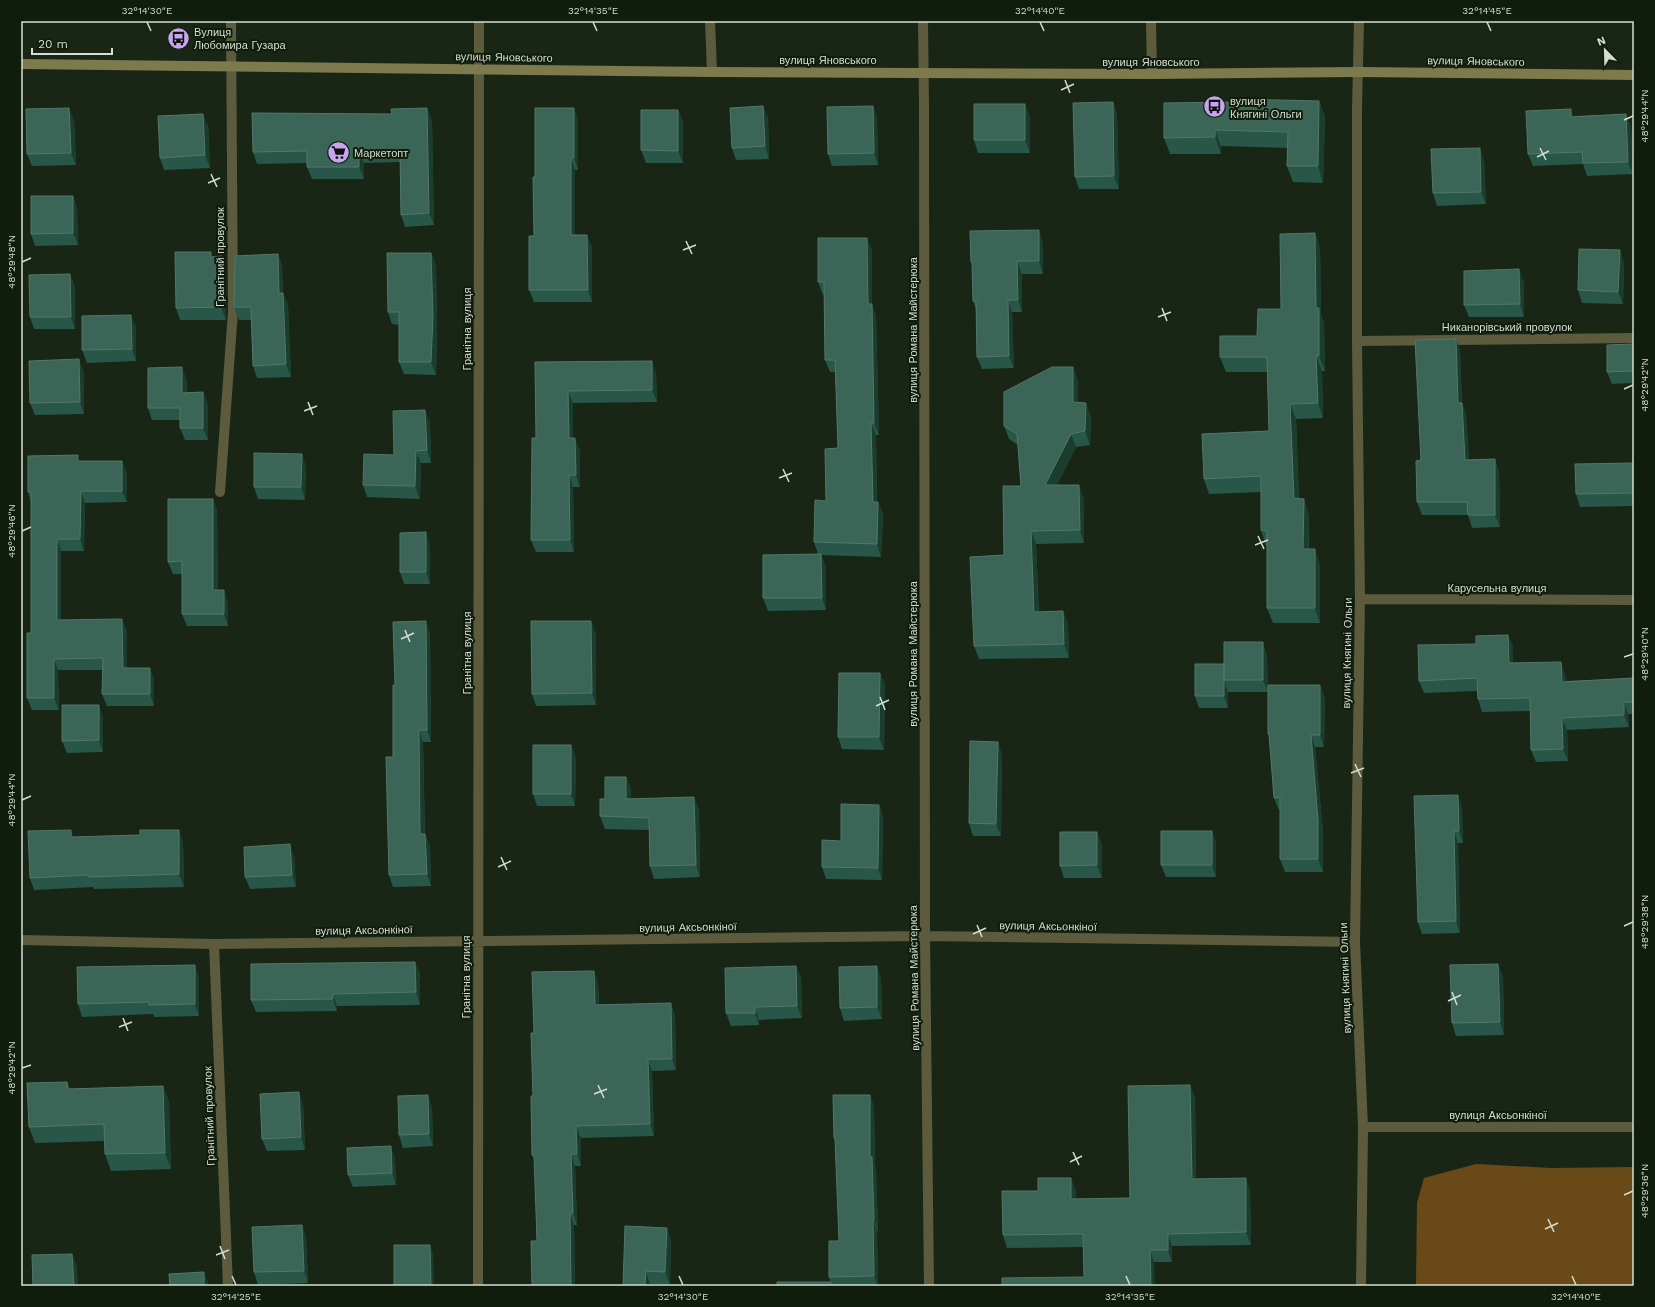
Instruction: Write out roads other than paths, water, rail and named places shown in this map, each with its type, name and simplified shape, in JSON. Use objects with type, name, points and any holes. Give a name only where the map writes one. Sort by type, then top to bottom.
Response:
[{"type":"main road","name":"вулиця Яновського","points":[[21,64],[712,72],[1152,74],[1359,72],[1634,75]]},
{"type":"street","name":"Гранітний провулок","points":[[220,492],[233,311],[231,21]]},
{"type":"street","name":"Гранітна вулиця","points":[[478,1286],[479,21]]},
{"type":"street","points":[[710,21],[712,72]]},
{"type":"street","name":"вулиця Романа Майстерюка","points":[[923,21],[925,936],[929,1286]]},
{"type":"street","points":[[1151,21],[1152,74]]},
{"type":"street","name":"вулиця Княгині Ольги","points":[[1359,21],[1357,109],[1357,341],[1360,599],[1355,942],[1363,1126],[1361,1286]]},
{"type":"street","name":"Никанорівський провулок","points":[[1357,341],[1634,338]]},
{"type":"street","name":"Карусельна вулиця","points":[[1360,599],[1634,600]]},
{"type":"street","name":"вулиця Аксьонкіної","points":[[21,940],[214,944],[925,936],[1355,942]]},
{"type":"street","name":"Гранітний провулок","points":[[214,944],[228,1286]]},
{"type":"street","name":"вулиця Аксьонкіної","points":[[1363,1126],[1634,1127]]},
{"type":"place","name":"Вулиця Любомира Гузара","points":[[179,38]]},
{"type":"place","name":"вулиця Княгині Ольги","points":[[1214,107]]},
{"type":"place","name":"Маркетопт","points":[[338,153]]}]
